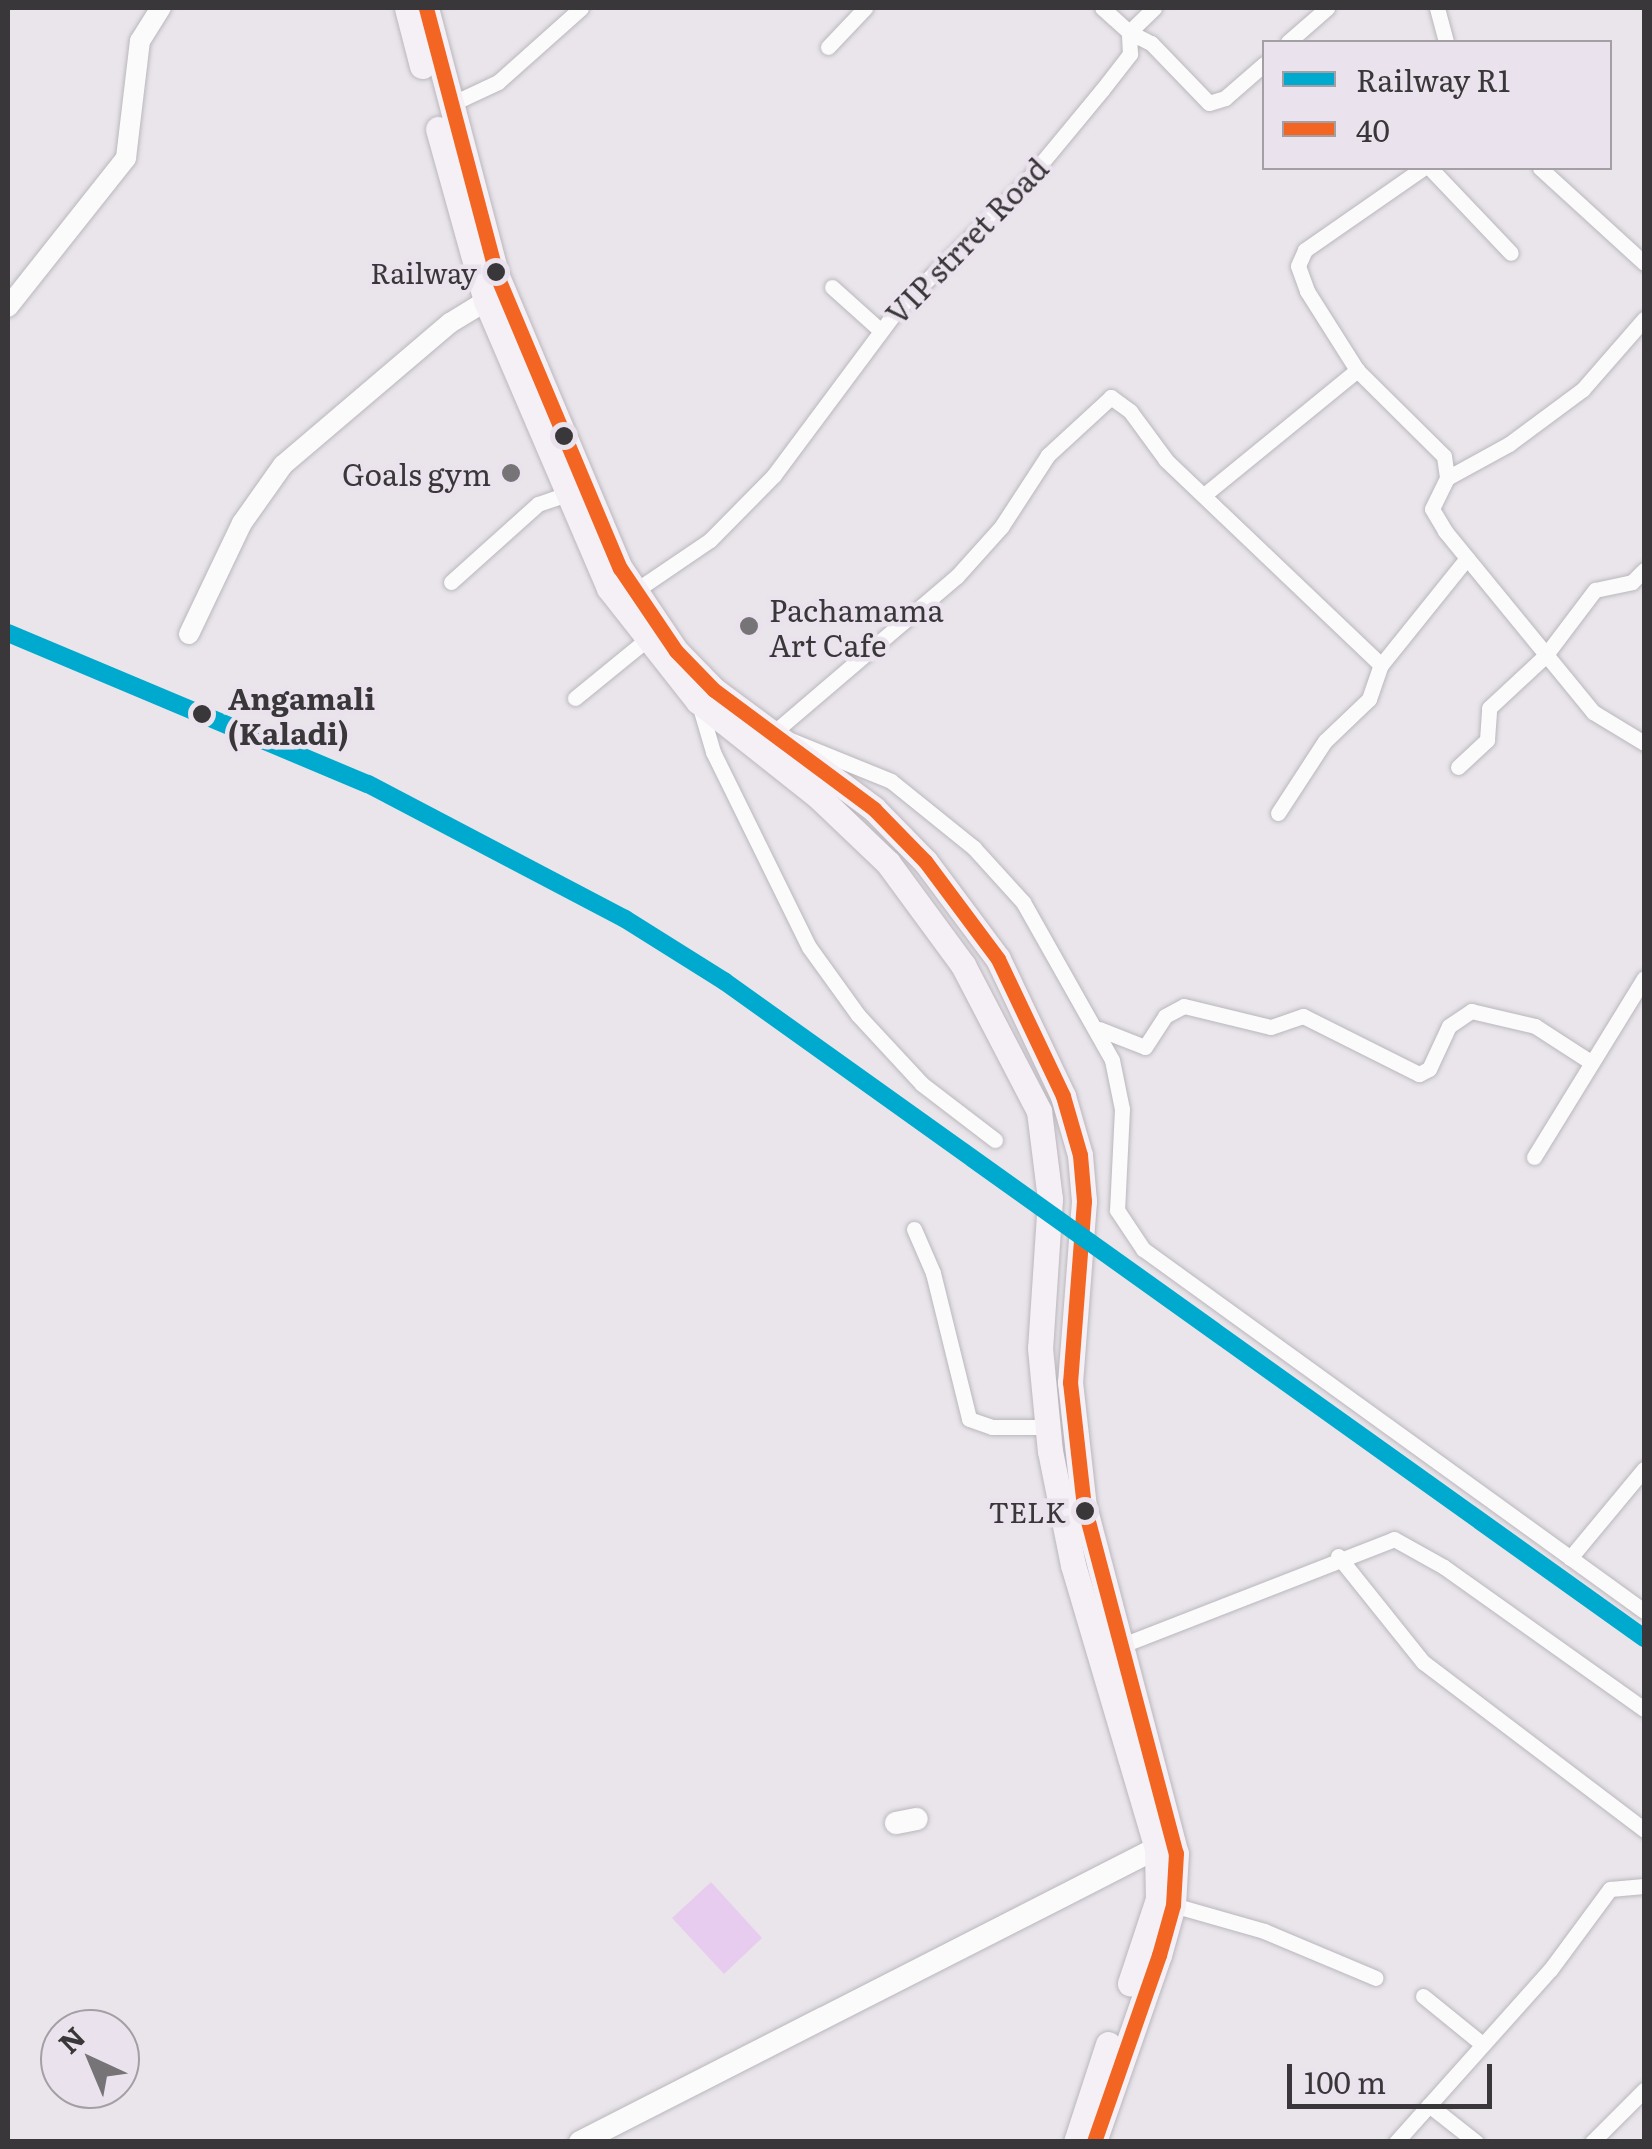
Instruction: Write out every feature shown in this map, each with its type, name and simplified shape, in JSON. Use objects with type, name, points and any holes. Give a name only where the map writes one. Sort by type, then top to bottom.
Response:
[{"type":"highway","points":[[407,8],[486,301],[573,492],[676,650],[772,733],[874,809],[962,906],[1041,1040],[1080,1155],[1083,1233],[1074,1297],[1070,1382],[1090,1535],[1120,1646],[1166,1850],[1173,1905],[1094,2142]]},
{"type":"highway","points":[[426,8],[497,276],[609,588],[645,641],[698,700],[856,831],[963,965],[1039,1111],[1050,1199],[1041,1376],[1048,1427],[1073,1565],[1166,1850],[1158,1899],[1076,2142]]},
{"type":"highway","points":[[1041,1376],[1070,1382]]},
{"type":"main road","points":[[580,2142],[1166,1850]]},
{"type":"street","points":[[12,293],[126,158],[140,41],[161,8]]},
{"type":"street","points":[[449,105],[498,82],[582,8]]},
{"type":"street","points":[[828,47],[865,8]]},
{"type":"street","points":[[1102,8],[1129,32],[1151,44],[1209,103],[1226,98],[1262,66]]},
{"type":"street","points":[[1129,32],[1154,8]]},
{"type":"street","points":[[1290,40],[1328,8]]},
{"type":"street","points":[[1437,8],[1445,40]]},
{"type":"street","name":"VIP strret Road","points":[[635,591],[710,540],[774,475],[880,330],[1036,170],[1130,54],[1129,32]]},
{"type":"street","points":[[1424,170],[1305,250],[1298,266],[1357,370],[1444,456],[1446,478],[1432,510],[1544,656],[1593,712],[1644,743]]},
{"type":"street","points":[[1429,170],[1511,253]]},
{"type":"street","points":[[1542,170],[1644,263]]},
{"type":"street","points":[[832,287],[880,330]]},
{"type":"street","points":[[190,634],[242,523],[283,465],[327,422],[486,301]]},
{"type":"street","points":[[1446,478],[1509,444],[1583,389],[1644,319]]},
{"type":"street","points":[[1204,494],[1357,370]]},
{"type":"street","points":[[1381,665],[1156,450],[1118,398],[1103,401],[1048,456],[1001,526],[956,576],[772,733],[877,771],[974,848],[1024,902],[1099,1029],[1120,1083],[1114,1195],[1121,1225],[1143,1249],[1644,1612]]},
{"type":"street","points":[[451,582],[538,504],[573,492]]},
{"type":"street","points":[[1278,813],[1325,741],[1376,689],[1381,665],[1467,558]]},
{"type":"street","points":[[1458,766],[1487,740],[1489,708],[1544,656],[1595,590],[1632,582],[1644,570]]},
{"type":"street","points":[[575,698],[645,641]]},
{"type":"street","points":[[698,700],[713,752],[808,947],[858,1015],[922,1084],[995,1140]]},
{"type":"street","points":[[1534,1158],[1589,1062],[1644,978]]},
{"type":"street","points":[[1099,1029],[1138,1048],[1156,1040],[1172,1009],[1184,1006],[1271,1027],[1303,1016],[1419,1074],[1429,1069],[1448,1026],[1471,1011],[1535,1026],[1589,1062]]},
{"type":"street","points":[[914,1229],[933,1273],[969,1419],[992,1427],[1048,1427]]},
{"type":"street","points":[[1570,1558],[1644,1470]]},
{"type":"street","points":[[1120,1646],[1338,1556],[1394,1540],[1444,1567],[1644,1709]]},
{"type":"street","points":[[1338,1556],[1423,1662],[1644,1830]]},
{"type":"street","points":[[1396,2142],[1550,1970],[1610,1889],[1644,1886]]},
{"type":"street","points":[[1173,1905],[1264,1931],[1376,1978]]},
{"type":"street","points":[[1423,1996],[1482,2044]]},
{"type":"street","points":[[1592,2142],[1644,2090]]},
{"type":"street","points":[[1429,2105],[1476,2142]]},
{"type":"shaded area","points":[[711,1882],[762,1938],[724,1974],[672,1918]]},
{"type":"rail line","name":"R1","points":[[8,633],[368,784],[625,919],[724,981],[1644,1638]]},
{"type":"transit line","name":"40","points":[[426,8],[497,276],[620,568],[676,651],[714,690],[874,809],[925,861],[998,959],[1063,1096],[1080,1155],[1084,1201],[1070,1382],[1084,1506],[1176,1853],[1173,1905],[1159,1955],[1094,2142]]},
{"type":"place","name":"Railway","points":[[496,272]]},
{"type":"place","name":"Goals gym","points":[[511,473]]},
{"type":"place","name":"Pachamama Art Cafe","points":[[749,626]]},
{"type":"place","name":"Angamali (Kaladi)","points":[[202,714]]},
{"type":"place","name":"TELK","points":[[1085,1511]]}]
